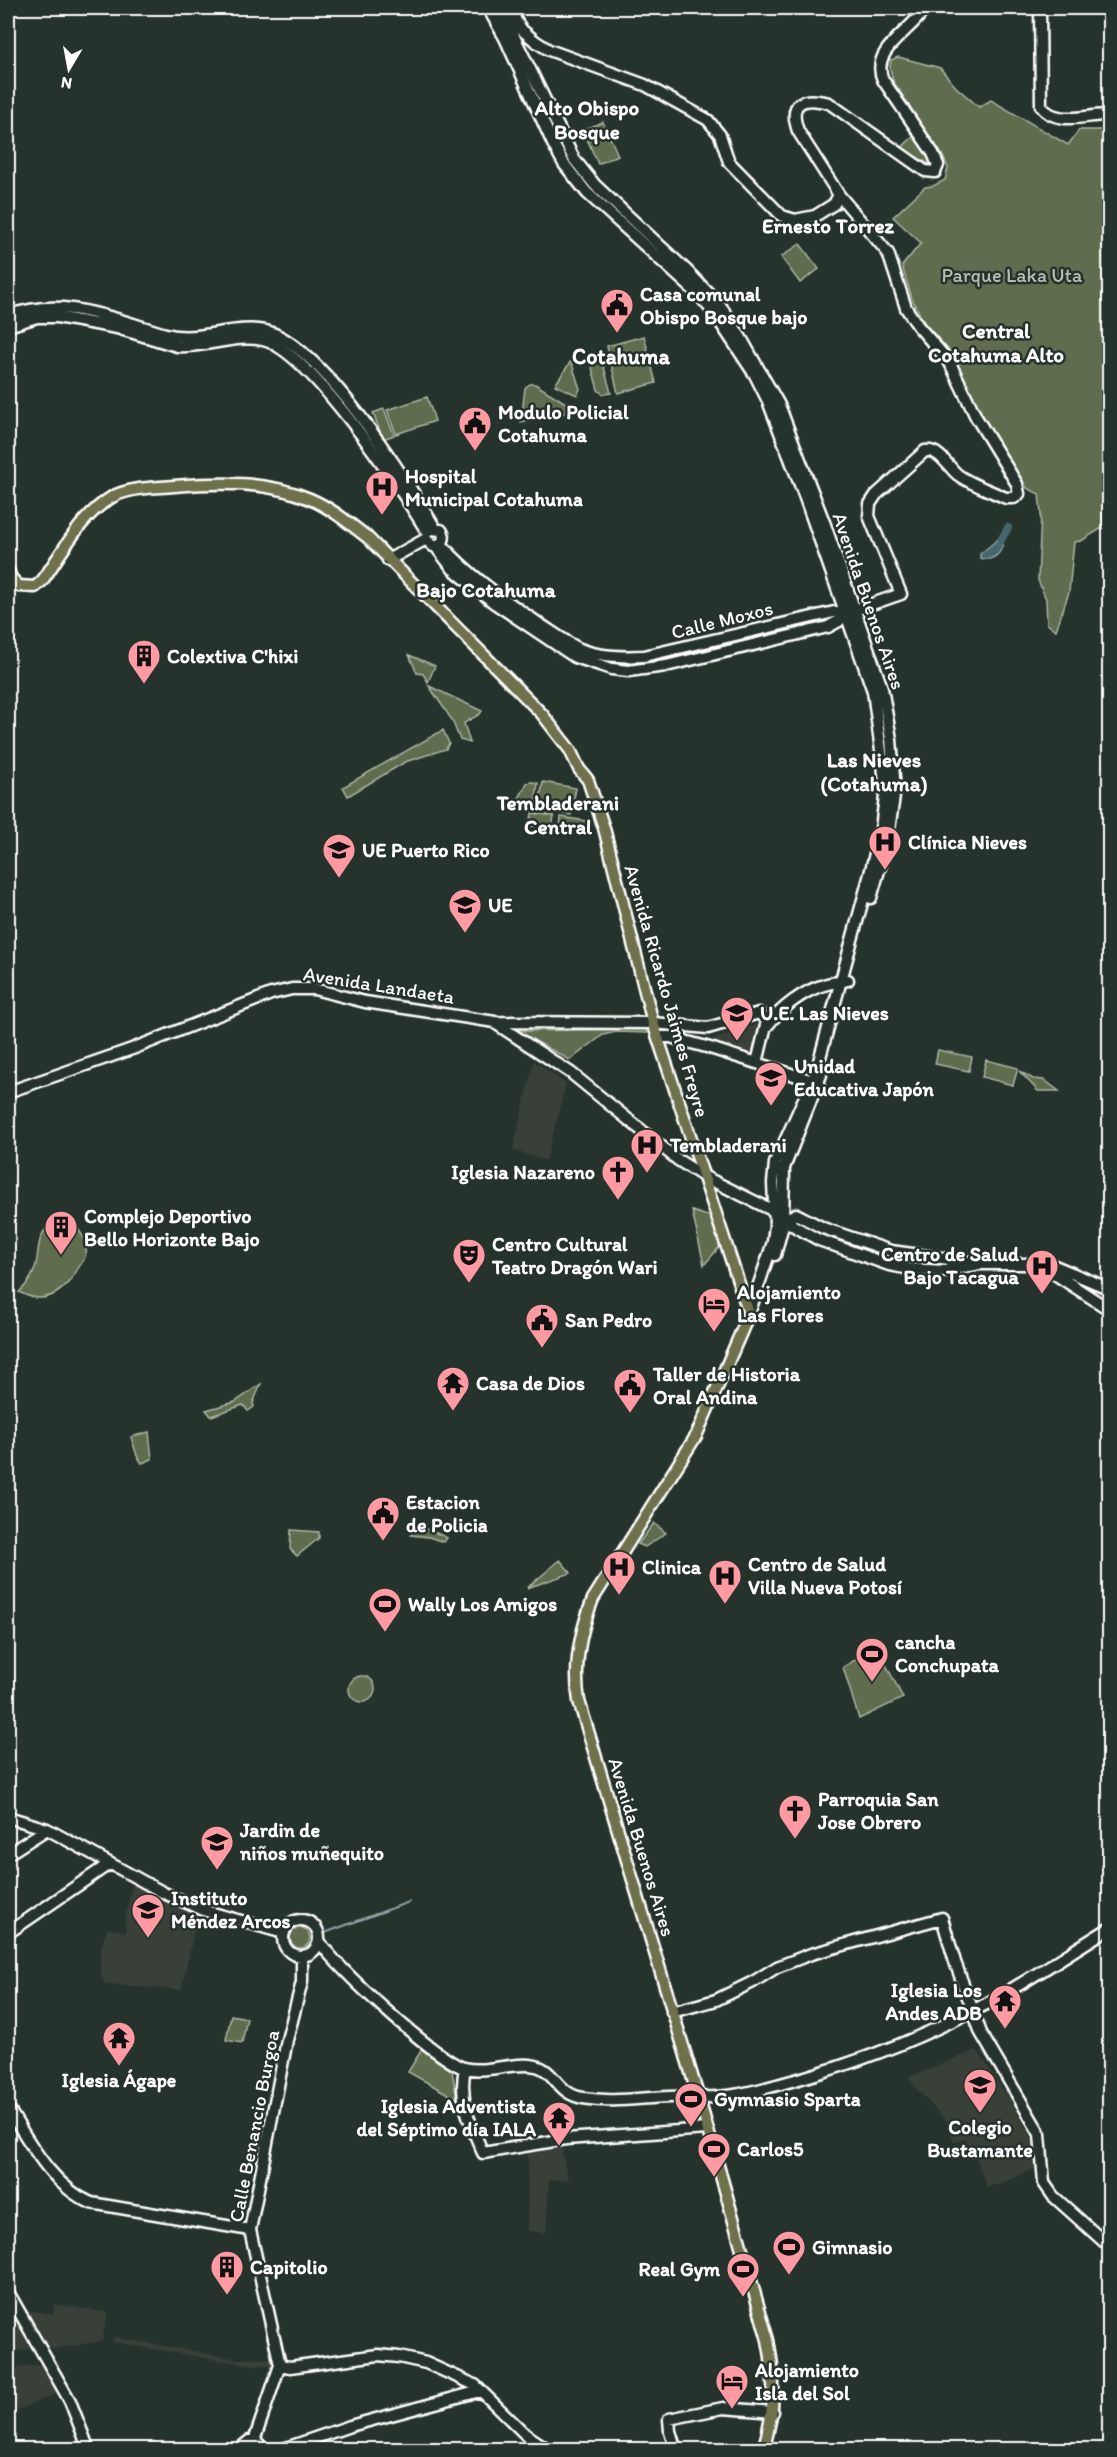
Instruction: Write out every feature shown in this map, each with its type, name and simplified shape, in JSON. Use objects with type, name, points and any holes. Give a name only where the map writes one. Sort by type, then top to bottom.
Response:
[{"type":"main road","name":"Avenida Ricardo Jaimes Freyre","points":[[8,570],[11,579],[19,586],[35,587],[42,581],[84,522],[96,509],[123,492],[189,485],[239,483],[283,490],[311,499],[354,526],[367,537],[542,714],[570,750],[579,769],[588,780],[604,828],[653,1023],[749,1314]]},
{"type":"main road","name":"Avenida Buenos Aires","points":[[749,1314],[696,1436],[593,1599],[582,1625],[577,1654],[576,1683],[579,1701],[699,2099],[768,2340],[775,2372],[773,2412],[763,2450]]},
{"type":"street","name":"Avenida Buenos Aires","points":[[488,8],[505,38],[564,164],[594,200],[699,295],[714,313],[755,375],[768,401],[848,613],[882,688],[891,739],[895,790],[887,843],[816,1082],[775,1163],[773,1183],[781,1215],[749,1314]]},
{"type":"street","name":"Avenida Buenos Aires","points":[[500,8],[574,159],[595,185],[720,305],[746,346],[779,405],[848,613]]},
{"type":"street","points":[[511,8],[522,30],[549,50],[645,85],[716,126],[729,162],[782,216],[795,220],[815,216],[834,204],[839,195]]},
{"type":"street","points":[[848,613],[901,594],[869,516],[869,510],[876,495],[921,454],[929,450],[934,452],[960,476],[1006,498],[1014,498],[1020,491],[976,417],[950,363],[910,316],[896,285],[888,253],[839,195],[796,125],[794,116],[796,107],[806,100],[829,103],[925,171],[932,172],[938,169],[933,153],[883,80],[879,68],[890,47],[920,18],[925,8]]},
{"type":"street","points":[[1040,8],[1041,106],[1049,114],[1066,118],[1110,116]]},
{"type":"street","points":[[8,315],[36,307],[60,307],[108,316],[169,335],[183,337],[248,330],[277,335],[300,352],[340,392],[399,469],[430,540]]},
{"type":"street","points":[[8,326],[44,316],[92,322],[177,346],[190,347],[247,339],[273,343],[312,376],[329,394],[398,483],[430,540]]},
{"type":"street","points":[[388,560],[430,540]]},
{"type":"street","name":"Calle Moxos","points":[[430,540],[524,613],[581,649],[607,654],[629,657],[661,654],[834,612],[848,613]]},
{"type":"street","name":"Calle Moxos","points":[[430,540],[453,569],[554,644],[584,660],[612,669],[628,671],[666,666],[828,627],[848,613]]},
{"type":"street","points":[[757,1063],[767,1026],[777,1014],[802,995],[824,985],[845,981]]},
{"type":"street","name":"Avenida Landaeta","points":[[8,1092],[132,1049],[271,994],[292,989],[314,989],[365,1002],[495,1022],[653,1023],[708,1028],[759,1013],[765,1018],[767,1026]]},
{"type":"street","points":[[495,1022],[571,1074],[678,1160],[703,1176],[781,1215],[792,1225],[819,1240],[889,1265],[926,1271],[944,1271],[980,1264]]},
{"type":"street","points":[[658,1037],[670,1037],[816,1082]]},
{"type":"street","points":[[781,1215],[796,1214],[823,1228],[872,1246],[909,1254],[980,1264],[1056,1266],[1110,1289]]},
{"type":"street","points":[[819,1240],[823,1228]]},
{"type":"street","points":[[844,1249],[848,1237]]},
{"type":"street","points":[[869,1258],[872,1246]]},
{"type":"street","points":[[1041,1265],[1110,1310]]},
{"type":"street","points":[[8,1817],[47,1829],[164,1893],[206,1911],[284,1933]]},
{"type":"street","points":[[8,1854],[47,1829]]},
{"type":"street","points":[[8,1933],[110,1864]]},
{"type":"street","points":[[672,2012],[716,2000],[777,1967],[811,1954],[942,1918],[981,2033],[1040,2134],[1044,2183],[1053,2196],[1110,2247]]},
{"type":"street","points":[[320,1945],[310,1954],[296,1955],[284,1944],[284,1933],[290,1924],[305,1921],[315,1926],[320,1945],[384,2008],[436,2052],[455,2064],[465,2068],[539,2067],[545,2070],[566,2093],[581,2098],[610,2102],[676,2097],[699,2099],[765,2089],[843,2067],[912,2040],[1000,1996],[1110,1928]]},
{"type":"street","name":"Calle Benancio Burgoa","points":[[280,2365],[250,2229],[287,2040],[302,1982],[302,1956]]},
{"type":"street","points":[[465,2068],[465,2107],[483,2153],[566,2139],[707,2129]]},
{"type":"street","points":[[8,2109],[56,2178],[77,2197],[92,2203],[250,2229]]},
{"type":"street","points":[[8,2292],[70,2401],[89,2450]]},
{"type":"street","points":[[254,2441],[280,2365],[290,2367],[362,2356],[399,2356],[465,2379],[525,2434],[549,2450]]},
{"type":"street","points":[[280,2450],[350,2426],[480,2391]]},
{"type":"street","points":[[676,2450],[670,2432],[669,2418],[720,2409],[773,2412]]},
{"type":"street","points":[[238,2450],[244,2443],[254,2441]]},
{"type":"street","points":[[254,2441],[264,2450]]},
{"type":"shaded area","name":"U.E. Las Nieves","points":[[756,1025],[762,1030],[754,1057],[715,1045],[715,1039]]},
{"type":"shaded area","points":[[534,1061],[566,1084],[546,1161],[513,1150]]},
{"type":"shaded area","name":"Instituto Méndez Arcos","points":[[133,1883],[198,1915],[181,1990],[104,1984],[100,1969],[101,1946],[108,1928],[126,1932],[125,1918]]},
{"type":"shaded area","name":"Colegio Bustamante","points":[[977,2050],[1014,2107],[1035,2144],[1038,2157],[1037,2168],[1000,2184],[987,2187],[965,2138],[954,2143],[947,2122],[915,2087],[909,2077]]},
{"type":"shaded area","points":[[561,2144],[568,2180],[549,2180],[546,2233],[527,2231],[528,2150]]},
{"type":"shaded area","points":[[55,2304],[108,2313],[102,2341],[54,2349],[46,2347],[26,2310],[53,2314]]},
{"type":"shaded area","points":[[11,2312],[30,2349],[8,2351],[8,2313]]},
{"type":"shaded area","points":[[113,2337],[238,2359],[274,2359],[275,2365],[254,2365],[211,2359],[112,2342]]},
{"type":"shaded area","points":[[45,2364],[60,2392],[8,2414],[8,2368]]},
{"type":"green space","name":"Parque Laka Uta","points":[[898,57],[940,68],[956,87],[979,107],[991,100],[1068,145],[1079,130],[1109,130],[1109,494],[1105,496],[1102,517],[1104,527],[1081,541],[1074,542],[1069,592],[1056,630],[1047,624],[1046,599],[1038,580],[1041,514],[1039,494],[1027,488],[1016,473],[990,432],[954,356],[925,324],[912,299],[902,266],[921,243],[893,217],[925,187],[945,180],[948,168],[943,156],[893,81],[891,60]]},
{"type":"green space","points":[[603,122],[618,155],[598,164],[583,130]]},
{"type":"green space","points":[[914,136],[931,160],[929,164],[901,148]]},
{"type":"green space","points":[[800,244],[819,269],[800,283],[781,257]]},
{"type":"green space","points":[[644,336],[656,383],[618,393],[607,346]]},
{"type":"green space","points":[[600,353],[611,393],[603,394],[598,390],[589,356]]},
{"type":"green space","points":[[571,361],[580,389],[577,395],[555,385]]},
{"type":"green space","points":[[530,384],[535,384],[569,405],[568,413],[553,413],[521,422],[525,388]]},
{"type":"green space","points":[[427,397],[435,421],[396,434],[387,410]]},
{"type":"green space","points":[[384,409],[394,435],[383,439],[373,413]]},
{"type":"green space","points":[[835,617],[836,621],[666,663],[625,667],[602,663],[603,660],[643,663]]},
{"type":"green space","points":[[409,655],[435,666],[428,682],[423,674],[417,673]]},
{"type":"green space","points":[[429,686],[482,711],[464,723],[470,743],[460,740],[452,720]]},
{"type":"green space","points":[[443,730],[449,743],[446,749],[405,762],[348,796],[343,787]]},
{"type":"green space","points":[[543,782],[576,788],[571,815],[538,809]]},
{"type":"green space","points":[[527,783],[538,783],[534,810],[515,806]]},
{"type":"green space","points":[[532,813],[554,816],[552,828],[530,826]]},
{"type":"green space","points":[[561,817],[586,821],[585,833],[560,830]]},
{"type":"green space","points":[[646,1029],[647,1033],[616,1032],[603,1035],[570,1060],[517,1031]]},
{"type":"green space","points":[[938,1050],[972,1057],[969,1071],[935,1064]]},
{"type":"green space","points":[[986,1060],[1018,1068],[1013,1085],[982,1077]]},
{"type":"green space","points":[[1019,1071],[1033,1079],[1044,1080],[1059,1091],[1038,1091]]},
{"type":"green space","points":[[692,1211],[714,1218],[723,1243],[704,1265]]},
{"type":"green space","points":[[71,1220],[84,1238],[86,1248],[84,1258],[72,1278],[60,1291],[46,1297],[38,1298],[19,1292],[34,1272],[43,1233],[52,1225]]},
{"type":"green space","points":[[261,1384],[253,1403],[254,1407],[248,1411],[243,1405],[211,1416],[206,1410],[235,1402]]},
{"type":"green space","points":[[149,1432],[152,1459],[142,1463],[137,1456],[131,1437]]},
{"type":"green space","points":[[415,1523],[447,1538],[444,1542],[411,1535]]},
{"type":"green space","points":[[654,1523],[666,1533],[645,1547],[638,1544]]},
{"type":"green space","points":[[291,1530],[319,1532],[319,1538],[297,1556],[290,1549]]},
{"type":"green space","points":[[560,1560],[571,1573],[527,1588]]},
{"type":"green space","name":"cancha Conchupata","points":[[877,1647],[903,1698],[859,1719],[843,1667]]},
{"type":"green space","points":[[362,1676],[371,1680],[375,1689],[371,1698],[362,1702],[353,1698],[349,1689],[353,1680]]},
{"type":"green space","points":[[300,1928],[307,1931],[310,1938],[307,1945],[300,1948],[293,1945],[290,1938],[293,1931]]},
{"type":"green space","points":[[231,2015],[247,2018],[242,2043],[226,2040]]},
{"type":"green space","points":[[422,2049],[452,2071],[457,2099],[408,2072]]},
{"type":"water","points":[[998,539],[1003,541],[999,553],[993,558],[980,558],[980,554]]},
{"type":"waterway","points":[[1001,540],[1008,528]]},
{"type":"waterway","points":[[319,1935],[409,1902]]},
{"type":"place","name":"Casa comunal Obispo Bosque bajo","points":[[617,334]]},
{"type":"place","name":"Modulo Policial Cotahuma","points":[[475,452]]},
{"type":"place","name":"Hospital Municipal Cotahuma","points":[[382,516]]},
{"type":"place","name":"Colextiva C'hixi","points":[[144,685]]},
{"type":"place","name":"Clínica Nieves","points":[[885,871]]},
{"type":"place","name":"UE Puerto Rico","points":[[339,879]]},
{"type":"place","name":"UE","points":[[465,934]]},
{"type":"place","name":"U.E. Las Nieves","points":[[737,1042]]},
{"type":"place","name":"Unidad Educativa Japón","points":[[771,1107]]},
{"type":"place","name":"Tembladerani","points":[[647,1174]]},
{"type":"place","name":"Iglesia Nazareno","points":[[618,1201]]},
{"type":"place","name":"Complejo Deportivo Bello Horizonte Bajo","points":[[61,1256]]},
{"type":"place","name":"Centro Cultural Teatro Dragón Wari","points":[[469,1284]]},
{"type":"place","name":"Centro de Salud Bajo Tacagua","points":[[1042,1295]]},
{"type":"place","name":"Alojamiento Las Flores","points":[[714,1333]]},
{"type":"place","name":"San Pedro","points":[[542,1349]]},
{"type":"place","name":"Casa de Dios","points":[[453,1412]]},
{"type":"place","name":"Taller de Historia Oral Andina","points":[[630,1414]]},
{"type":"place","name":"Estacion de Policia","points":[[383,1542]]},
{"type":"place","name":"Clinica","points":[[619,1596]]},
{"type":"place","name":"Centro de Salud Villa Nueva Potosí","points":[[725,1605]]},
{"type":"place","name":"Wally Los Amigos","points":[[385,1633]]},
{"type":"place","name":"cancha Conchupata","points":[[872,1683]]},
{"type":"place","name":"Parroquia San Jose Obrero","points":[[795,1840]]},
{"type":"place","name":"Jardin de niños muñequito","points":[[217,1871]]},
{"type":"place","name":"Instituto Méndez Arcos","points":[[148,1939]]},
{"type":"place","name":"Iglesia Los Andes ADB","points":[[1005,2030]]},
{"type":"place","name":"Iglesia Ágape","points":[[119,2067]]},
{"type":"place","name":"Colegio Bustamante","points":[[980,2114]]},
{"type":"place","name":"Gymnasio Sparta","points":[[691,2128]]},
{"type":"place","name":"Iglesia Adventista del Séptimo día IALA","points":[[559,2147]]},
{"type":"place","name":"Carlos5","points":[[714,2178]]},
{"type":"place","name":"Gimnasio","points":[[789,2276]]},
{"type":"place","name":"Capitolio","points":[[227,2296]]},
{"type":"place","name":"Real Gym","points":[[743,2298]]},
{"type":"place","name":"Alojamiento Isla del Sol","points":[[732,2410]]},
{"type":"district","name":"Alto Obispo Bosque","points":[[587,120]]},
{"type":"district","name":"Ernesto Torrez","points":[[828,226]]},
{"type":"district","name":"Central Cotahuma Alto","points":[[996,343]]},
{"type":"district","name":"Cotahuma","points":[[621,356]]},
{"type":"district","name":"Bajo Cotahuma","points":[[486,590]]},
{"type":"district","name":"Las Nieves (Cotahuma)","points":[[874,772]]},
{"type":"district","name":"Tembladerani Central","points":[[558,815]]}]
